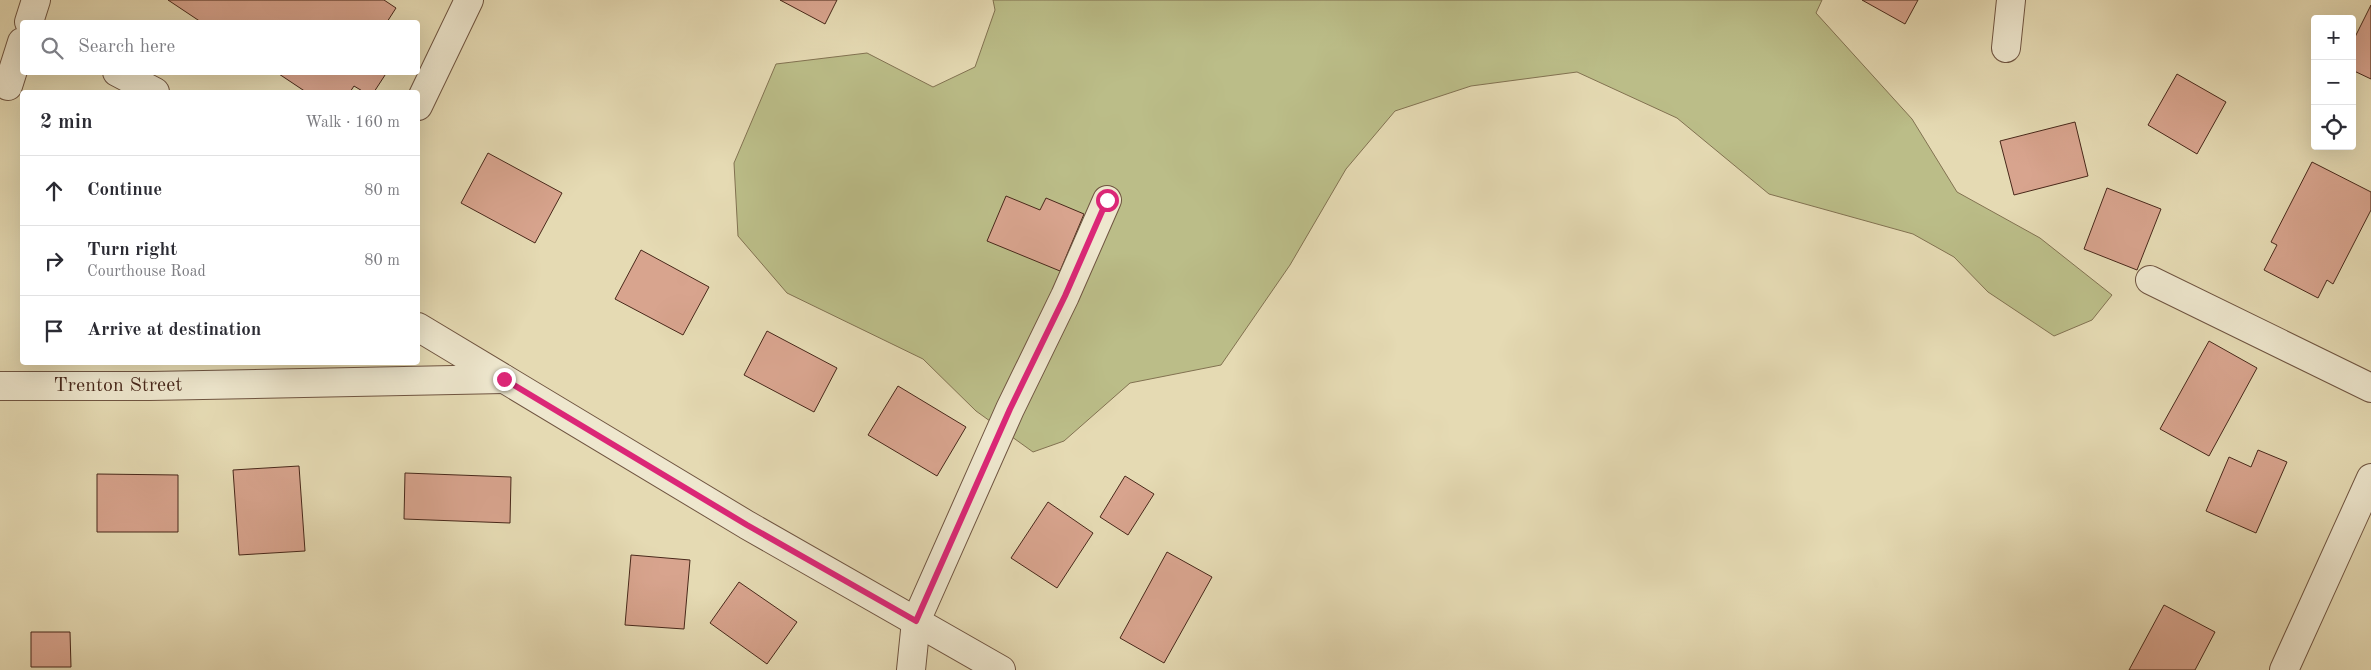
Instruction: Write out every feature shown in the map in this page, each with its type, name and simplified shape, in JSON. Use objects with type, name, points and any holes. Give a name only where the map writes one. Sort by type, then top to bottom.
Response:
[{"type":"street","points":[[30,20],[36,0]]},
{"type":"street","points":[[2006,48],[2012,0]]},
{"type":"street","points":[[420,101],[464,2]]},
{"type":"street","points":[[10,88],[20,50]]},
{"type":"street","points":[[122,75],[145,90]]},
{"type":"street","points":[[910,670],[916,621],[1010,409],[1065,296],[1107,200]]},
{"type":"street","points":[[2150,280],[2371,388]]},
{"type":"street","points":[[420,328],[747,525],[1001,670]]},
{"type":"street","name":"Trenton Street","points":[[0,386],[150,386],[504,379]]},
{"type":"street","points":[[2284,670],[2371,478]]},
{"type":"green space","points":[[993,0],[1822,0],[1816,13],[1912,119],[1957,192],[2040,238],[2112,295],[2092,320],[2054,336],[1988,292],[1954,257],[1913,234],[1769,194],[1677,118],[1577,72],[1471,86],[1395,111],[1346,169],[1290,265],[1221,365],[1130,383],[1064,441],[1033,452],[976,411],[923,359],[787,293],[738,236],[734,163],[776,64],[867,53],[933,87],[975,67],[995,10]]},
{"type":"building","points":[[168,0],[384,0],[396,8],[388,20],[198,20]]},
{"type":"building","points":[[780,0],[837,0],[825,24]]},
{"type":"building","points":[[1862,0],[1918,0],[1905,24]]},
{"type":"building","points":[[2371,5],[2371,79],[2356,72],[2356,35]]},
{"type":"building","points":[[2177,74],[2226,102],[2197,154],[2148,125]]},
{"type":"building","points":[[280,75],[385,75],[375,90],[361,90],[354,86],[351,90],[303,90]]},
{"type":"building","points":[[2075,122],[2088,176],[2014,195],[2000,141]]},
{"type":"building","points":[[488,153],[562,193],[535,243],[461,203]]},
{"type":"building","points":[[2312,162],[2371,192],[2371,210],[2333,284],[2327,280],[2318,298],[2264,270],[2277,245],[2271,242]]},
{"type":"building","points":[[2107,188],[2161,209],[2137,270],[2084,249]]},
{"type":"building","points":[[1006,196],[1040,210],[1046,198],[1084,214],[1060,271],[987,241]]},
{"type":"building","points":[[641,250],[709,287],[683,335],[615,299]]},
{"type":"building","points":[[767,331],[837,368],[814,412],[744,375]]},
{"type":"building","points":[[2209,341],[2257,368],[2209,456],[2160,429]]},
{"type":"building","points":[[898,386],[966,427],[937,476],[868,435]]},
{"type":"building","points":[[2258,450],[2287,462],[2256,533],[2206,511],[2229,457],[2251,467]]},
{"type":"building","points":[[299,466],[305,551],[239,555],[233,470]]},
{"type":"building","points":[[405,473],[511,477],[510,523],[404,519]]},
{"type":"building","points":[[97,474],[178,475],[178,532],[97,532]]},
{"type":"building","points":[[1125,476],[1154,494],[1128,535],[1100,517]]},
{"type":"building","points":[[1048,502],[1093,533],[1057,588],[1011,558]]},
{"type":"building","points":[[1167,552],[1212,577],[1164,663],[1120,638]]},
{"type":"building","points":[[631,555],[690,560],[684,629],[625,625]]},
{"type":"building","points":[[739,582],[797,622],[767,664],[710,623]]},
{"type":"building","points":[[2164,605],[2215,632],[2195,670],[2129,670]]},
{"type":"building","points":[[31,632],[70,632],[71,667],[31,667]]},
{"type":"route","points":[[504,379],[747,525],[916,621],[1010,409],[1065,296],[1107,200]]}]
